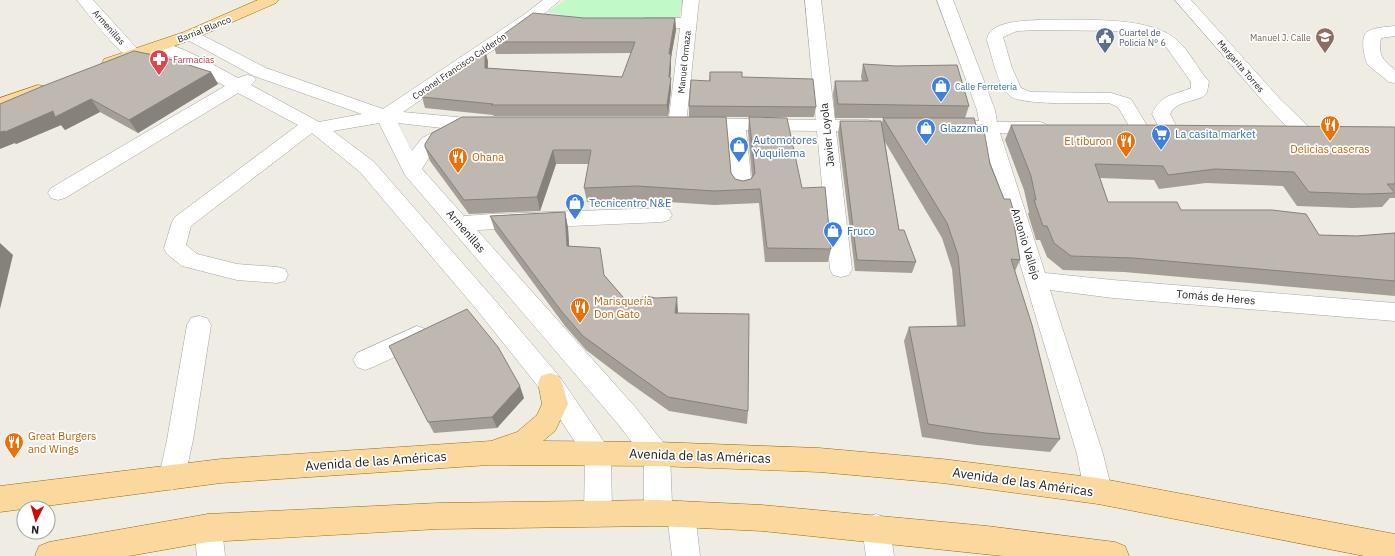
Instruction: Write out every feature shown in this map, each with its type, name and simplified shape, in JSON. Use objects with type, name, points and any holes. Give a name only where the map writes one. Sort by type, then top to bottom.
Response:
[{"type":"main road","name":"Barrial Blanco","points":[[97,68],[190,35],[271,0]]},
{"type":"main road","points":[[0,104],[52,84]]},
{"type":"main road","points":[[488,453],[524,441],[546,423],[555,404],[550,383]]},
{"type":"main road","name":"Avenida de las Américas","points":[[0,499],[221,471],[488,453],[657,454],[827,461],[942,471],[1098,492],[1395,548]]},
{"type":"main road","points":[[49,556],[208,528],[438,516],[598,514],[670,514],[762,518],[876,528],[1115,556]]},
{"type":"street","name":"Armenillas","points":[[85,0],[122,43],[134,54]]},
{"type":"street","name":"Coronel Francisco Calderón","points":[[385,116],[531,17],[552,0]]},
{"type":"street","name":"Manuel Ormaza","points":[[691,0],[669,125],[736,124]]},
{"type":"street","name":"Javier Loyola","points":[[813,0],[841,269]]},
{"type":"street","name":"Antonio Vallejo","points":[[945,0],[986,110],[989,128],[1090,454],[1098,492]]},
{"type":"street","name":"Margarita Torres","points":[[1182,0],[1274,103],[1309,130],[1278,130]]},
{"type":"street","points":[[531,17],[554,19]]},
{"type":"street","points":[[633,23],[688,23]]},
{"type":"street","points":[[1116,128],[1177,129],[1161,114],[1164,105],[1168,101],[1199,91],[1200,82],[1173,45],[1159,36],[1117,26],[1014,26],[995,34],[995,40],[1014,91],[1020,95],[1030,97],[1111,98],[1125,103],[1164,105]]},
{"type":"street","points":[[1395,31],[1373,35],[1371,46],[1374,61],[1395,78]]},
{"type":"street","points":[[190,35],[260,72],[385,116],[463,124],[503,124]]},
{"type":"street","points":[[159,46],[183,56],[236,86],[314,126],[367,167],[486,304],[550,383],[598,454],[598,514]]},
{"type":"street","points":[[58,193],[260,72]]},
{"type":"street","points":[[1125,103],[1140,129]]},
{"type":"street","name":"Armenillas","points":[[385,116],[412,170],[627,416],[657,454]]},
{"type":"street","points":[[277,275],[237,272],[190,260],[175,248],[182,222],[314,126],[385,116]]},
{"type":"street","points":[[412,170],[420,154],[429,142],[463,124]]},
{"type":"street","points":[[742,187],[736,124],[888,126]]},
{"type":"street","points":[[935,127],[1053,128]]},
{"type":"street","points":[[460,224],[491,221],[662,215]]},
{"type":"street","name":"Tomás de Heres","points":[[1036,280],[1113,289],[1395,312]]},
{"type":"street","points":[[464,314],[486,304]]},
{"type":"street","points":[[172,477],[180,440],[199,325]]},
{"type":"street","points":[[365,360],[436,327]]},
{"type":"street","points":[[657,454],[670,514],[686,556]]},
{"type":"street","points":[[208,528],[211,556]]},
{"type":"street","points":[[876,528],[880,556]]},
{"type":"green space","points":[[566,0],[682,0],[680,19],[584,19],[548,12]]},
{"type":"building","points":[[533,13],[584,18],[675,18],[669,54],[671,54],[669,77],[671,78],[667,105],[491,105],[493,104],[422,97],[466,67],[485,50],[485,68],[622,77],[635,42],[493,42]]},
{"type":"building","points":[[134,51],[163,57],[211,72],[129,120],[91,99],[55,117],[53,111],[5,132],[0,132],[0,104]]},
{"type":"building","points":[[863,64],[896,66],[957,65],[969,106],[838,104],[835,81],[868,81]]},
{"type":"building","points":[[710,72],[742,72],[742,77],[813,79],[816,107],[689,106],[691,80],[710,81]]},
{"type":"building","points":[[462,117],[726,117],[731,173],[735,179],[743,181],[751,179],[755,173],[749,117],[787,118],[802,188],[825,187],[831,249],[767,248],[760,189],[714,191],[637,186],[584,188],[591,150],[553,150],[537,197],[464,200],[425,147],[425,144],[432,133]]},
{"type":"building","points":[[883,118],[974,118],[976,125],[983,125],[990,164],[1004,199],[1010,199],[1018,225],[1014,224],[1020,260],[1011,259],[1032,325],[1060,439],[985,433],[928,424],[909,327],[965,326],[958,255],[947,223]]},
{"type":"building","points":[[840,121],[881,121],[899,230],[904,230],[916,262],[857,260]]},
{"type":"building","points":[[1011,125],[1395,127],[1395,184],[1387,184],[1395,193],[1365,194],[1309,192],[1294,172],[1215,169],[1168,175],[1163,166],[1095,164],[1108,202],[1177,202],[1181,210],[1272,210],[1306,214],[1319,235],[1357,236],[1395,233],[1395,281],[1133,258],[1071,256],[1054,243],[1047,226],[1043,226],[1034,200],[1036,200],[1031,176]]},
{"type":"building","points":[[565,212],[567,246],[600,248],[604,275],[629,304],[645,296],[656,298],[677,297],[675,313],[749,314],[748,411],[668,397],[583,336],[562,312],[490,216]]},
{"type":"building","points":[[467,309],[498,347],[520,386],[492,417],[428,422],[389,346]]},
{"type":"place","name":"Cuartel de Policia N° 6","points":[[1105,54]]},
{"type":"place","name":"Manuel J. Calle","points":[[1325,54]]},
{"type":"place","name":"Farmacias","points":[[159,76]]},
{"type":"place","name":"Calle Ferretería","points":[[941,103]]},
{"type":"place","name":"Delicias caseras","points":[[1330,142]]},
{"type":"place","name":"Glazzman","points":[[926,145]]},
{"type":"place","name":"La casita market","points":[[1161,151]]},
{"type":"place","name":"El tiburon","points":[[1126,158]]},
{"type":"place","name":"Automotores Yuquilema","points":[[739,163]]},
{"type":"place","name":"Ohana","points":[[458,174]]},
{"type":"place","name":"Tecnicentro N&E","points":[[575,220]]},
{"type":"place","name":"Fruco","points":[[833,248]]},
{"type":"place","name":"Marisquería Don Gato","points":[[580,324]]},
{"type":"place","name":"Great Burgers and Wings","points":[[14,459]]}]
